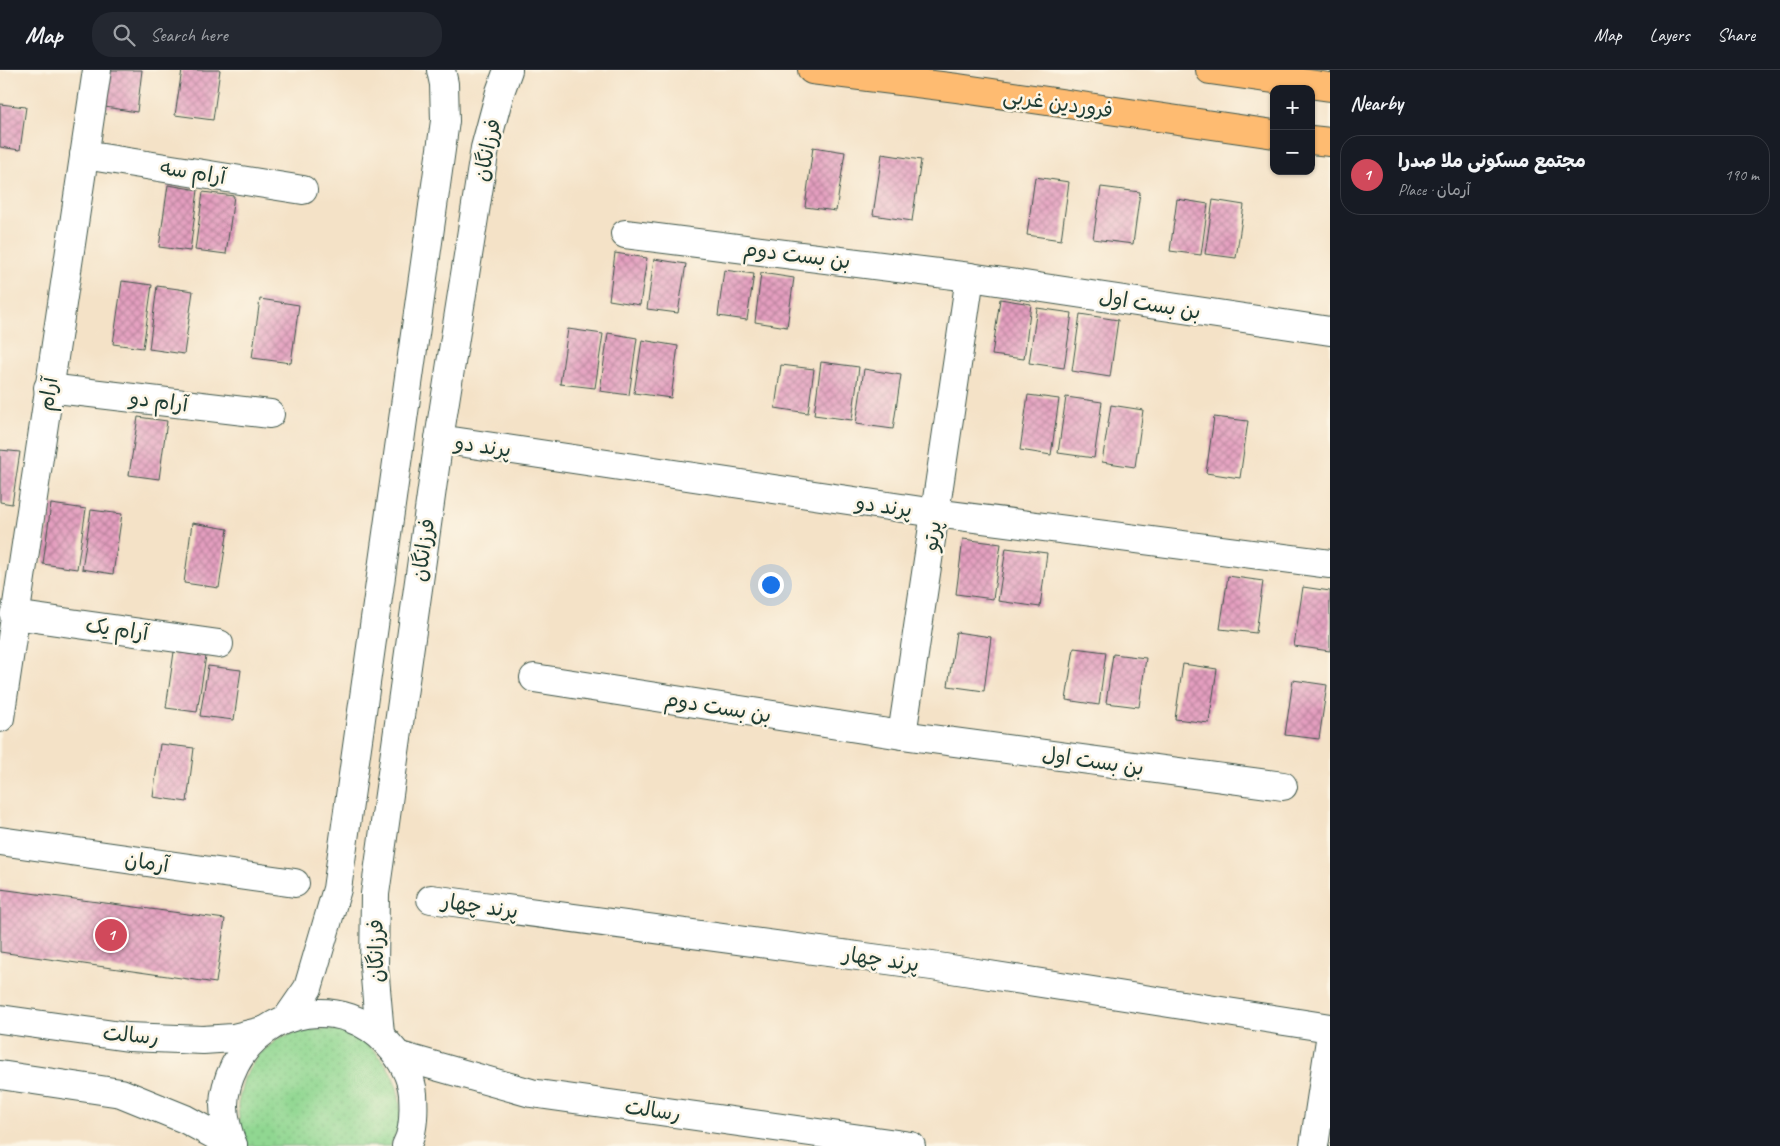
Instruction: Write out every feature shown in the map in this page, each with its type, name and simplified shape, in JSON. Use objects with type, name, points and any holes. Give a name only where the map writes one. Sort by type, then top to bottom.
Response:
[{"type":"main road","name":"فروردین غربی","points":[[812,70],[957,88],[1270,133]]},
{"type":"main road","points":[[1210,70],[1330,87]]},
{"type":"main road","points":[[1315,140],[1330,142]]},
{"type":"street","name":"آرام","points":[[0,718],[14,614],[97,70]]},
{"type":"street","name":"فرزانگان","points":[[288,1017],[308,988],[337,889],[445,120],[444,84],[441,70]]},
{"type":"street","name":"فرزانگان","points":[[380,1034],[374,966],[375,894],[439,439],[485,148],[508,70]]},
{"type":"street","name":"آرام سه","points":[[84,155],[303,190]]},
{"type":"street","name":"بن بست دوم","points":[[625,234],[970,276]]},
{"type":"street","name":"بن بست اول","points":[[970,276],[1330,332]]},
{"type":"street","name":"پرتو","points":[[902,735],[970,276]]},
{"type":"street","name":"آرام دو","points":[[48,388],[270,414]]},
{"type":"street","name":"پرند دو","points":[[439,439],[935,513],[1330,564]]},
{"type":"street","name":"آرام یک","points":[[14,614],[219,644]]},
{"type":"street","name":"بن بست دوم","points":[[534,678],[902,735]]},
{"type":"street","name":"بن بست اول","points":[[902,735],[1283,786]]},
{"type":"street","name":"آرمان","points":[[0,841],[295,883]]},
{"type":"street","name":"پرند چهار","points":[[431,899],[932,966],[1330,1028]]},
{"type":"street","points":[[233,1146],[226,1124],[224,1104],[229,1076],[242,1051],[262,1031],[288,1017],[320,1012],[351,1018],[380,1034],[400,1056],[412,1083],[414,1113],[406,1146]]},
{"type":"street","name":"رسالت","points":[[0,1019],[128,1037],[203,1040],[233,1038],[262,1031]]},
{"type":"street","points":[[1314,1146],[1330,1040]]},
{"type":"street","name":"رسالت","points":[[400,1056],[531,1093],[911,1146]]},
{"type":"street","points":[[0,1074],[120,1093],[185,1119],[233,1146]]},
{"type":"green space","points":[[331,1029],[354,1036],[368,1045],[378,1054],[392,1076],[400,1102],[400,1115],[398,1128],[390,1146],[248,1146],[240,1131],[238,1104],[244,1078],[258,1055],[279,1038],[304,1030]]},
{"type":"building","points":[[110,70],[142,70],[137,112],[105,107]]},
{"type":"building","points":[[182,70],[220,70],[213,120],[175,115]]},
{"type":"building","points":[[0,104],[26,107],[20,150],[0,147]]},
{"type":"building","points":[[813,147],[845,152],[836,211],[805,207]]},
{"type":"building","points":[[882,154],[921,160],[912,221],[873,215]]},
{"type":"building","points":[[1035,177],[1069,182],[1061,240],[1027,235]]},
{"type":"building","points":[[168,185],[198,190],[190,251],[159,247]]},
{"type":"building","points":[[1101,187],[1140,192],[1133,244],[1093,239]]},
{"type":"building","points":[[203,192],[234,196],[226,254],[195,250]]},
{"type":"building","points":[[1177,199],[1208,204],[1201,255],[1170,251]]},
{"type":"building","points":[[1213,200],[1244,205],[1236,258],[1205,254]]},
{"type":"building","points":[[615,253],[647,258],[640,305],[609,300]]},
{"type":"building","points":[[654,259],[686,264],[678,313],[647,309]]},
{"type":"building","points":[[724,270],[754,274],[747,320],[718,316]]},
{"type":"building","points":[[761,273],[794,278],[787,327],[755,322]]},
{"type":"building","points":[[122,281],[152,285],[143,348],[113,344]]},
{"type":"building","points":[[157,286],[193,291],[184,354],[149,349]]},
{"type":"building","points":[[260,299],[299,305],[291,363],[252,358]]},
{"type":"building","points":[[1000,299],[1031,304],[1024,359],[992,355]]},
{"type":"building","points":[[1037,308],[1072,313],[1064,368],[1029,363]]},
{"type":"building","points":[[1080,314],[1118,320],[1110,377],[1072,371]]},
{"type":"building","points":[[568,329],[603,334],[595,388],[560,384]]},
{"type":"building","points":[[608,333],[637,338],[629,395],[600,391]]},
{"type":"building","points":[[642,340],[678,346],[671,398],[634,393]]},
{"type":"building","points":[[821,362],[859,367],[852,420],[814,415]]},
{"type":"building","points":[[781,365],[814,369],[808,413],[775,408]]},
{"type":"building","points":[[864,369],[901,375],[893,429],[856,424]]},
{"type":"building","points":[[1028,395],[1059,399],[1051,455],[1020,450]]},
{"type":"building","points":[[1066,397],[1102,402],[1094,458],[1058,453]]},
{"type":"building","points":[[1111,405],[1143,410],[1135,467],[1102,462]]},
{"type":"building","points":[[138,417],[167,421],[159,479],[129,475]]},
{"type":"building","points":[[1214,417],[1248,421],[1240,478],[1206,473]]},
{"type":"building","points":[[0,450],[20,452],[12,504],[0,502]]},
{"type":"building","points":[[51,504],[86,509],[77,569],[43,564]]},
{"type":"building","points":[[91,510],[122,514],[113,574],[82,569]]},
{"type":"building","points":[[192,523],[228,529],[219,588],[184,583]]},
{"type":"building","points":[[963,539],[1001,544],[993,599],[956,594]]},
{"type":"building","points":[[1006,548],[1047,553],[1040,607],[998,601]]},
{"type":"building","points":[[1228,576],[1263,581],[1256,633],[1220,629]]},
{"type":"building","points":[[1303,587],[1330,591],[1330,651],[1294,646]]},
{"type":"building","points":[[956,632],[991,637],[984,691],[948,686]]},
{"type":"building","points":[[1074,648],[1106,652],[1099,705],[1066,700]]},
{"type":"building","points":[[174,652],[206,656],[197,712],[166,708]]},
{"type":"building","points":[[1113,654],[1146,658],[1139,707],[1106,703]]},
{"type":"building","points":[[1183,664],[1217,669],[1209,723],[1175,719]]},
{"type":"building","points":[[208,666],[241,670],[234,720],[200,716]]},
{"type":"building","points":[[1293,680],[1327,685],[1319,739],[1285,735]]},
{"type":"building","points":[[160,744],[194,748],[187,802],[153,797]]},
{"type":"building","points":[[0,889],[225,919],[216,983],[0,952]]},
{"type":"place","name":"مجتمع مسکونی ملا صدرا","points":[[111,935]]}]
